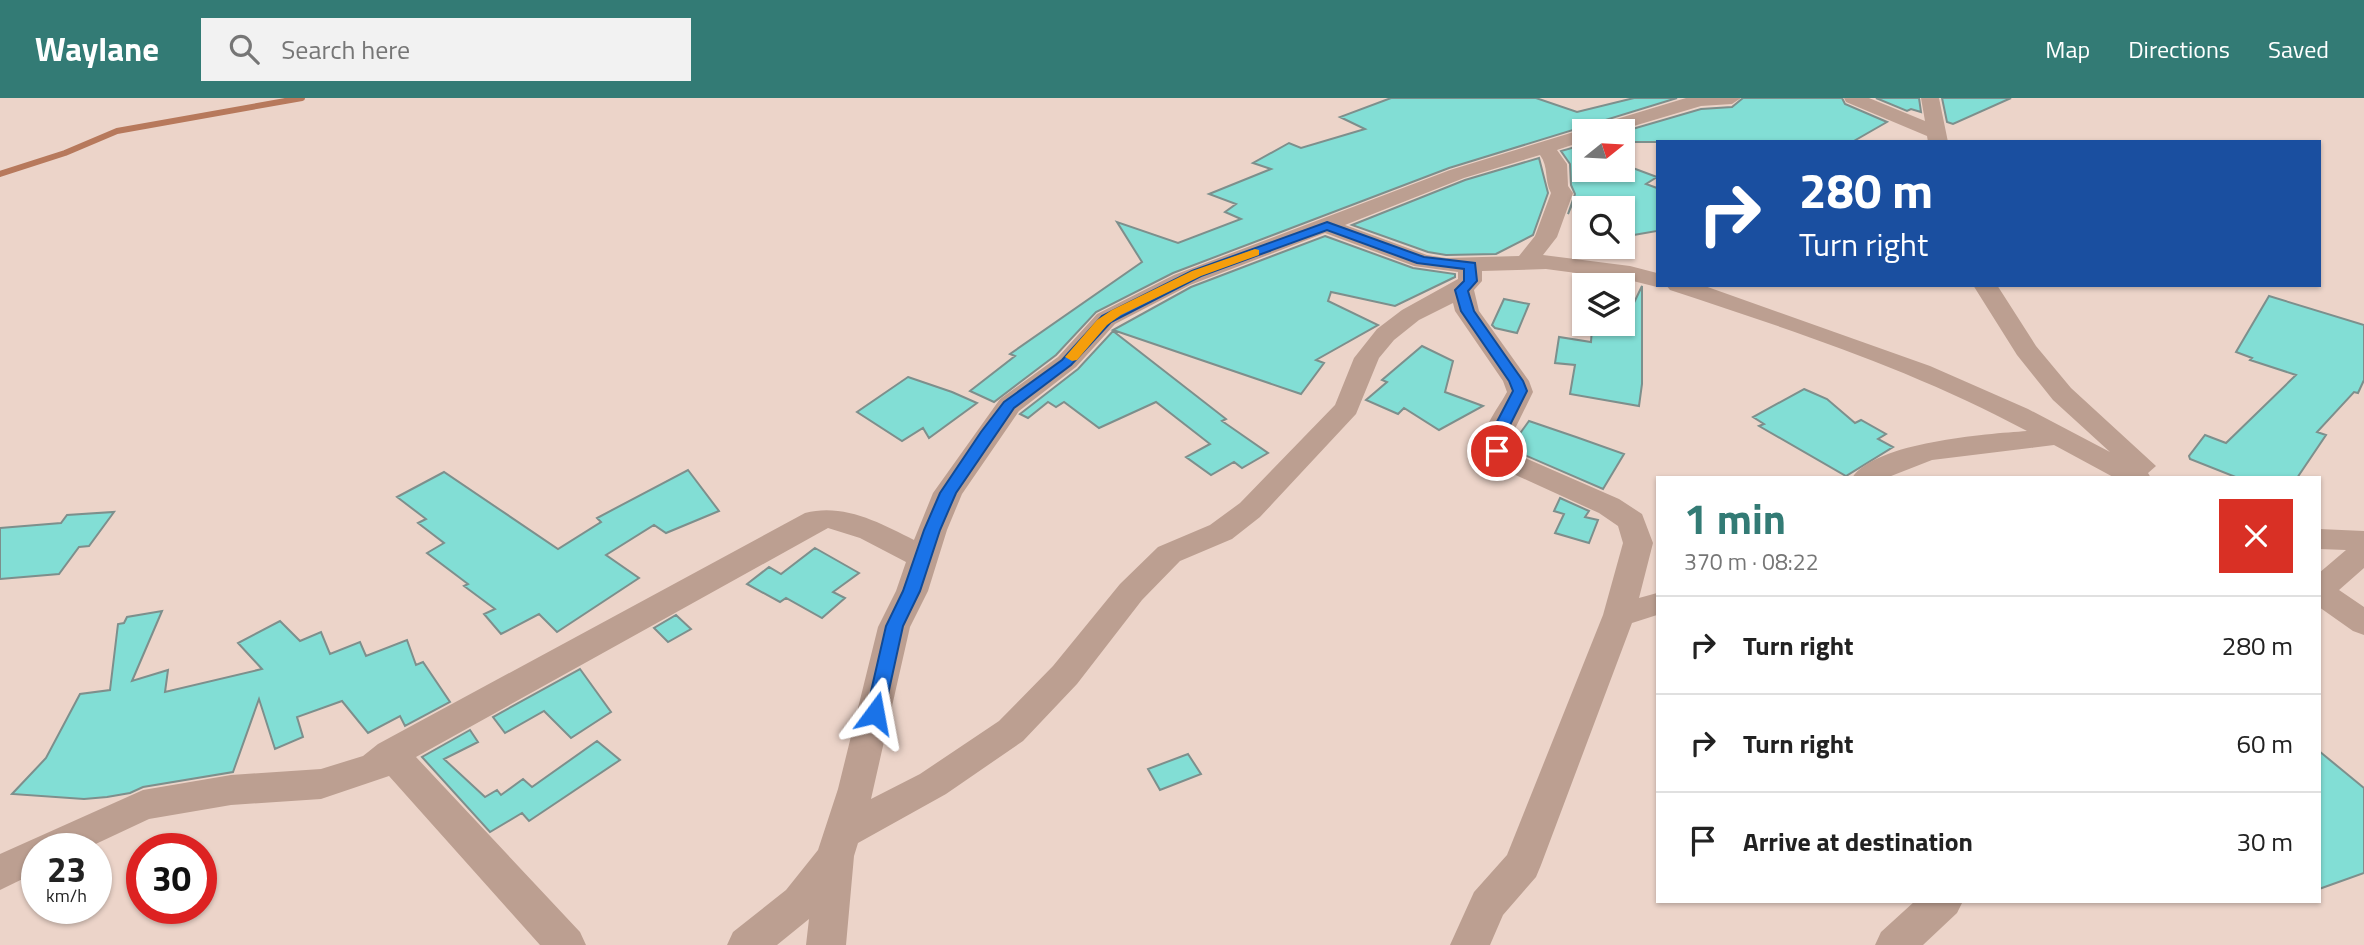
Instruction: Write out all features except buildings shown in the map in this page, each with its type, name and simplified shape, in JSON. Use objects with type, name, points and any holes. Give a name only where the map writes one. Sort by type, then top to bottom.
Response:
[{"type":"street","points":[[1635,119],[1699,100],[1732,98]]},
{"type":"street","points":[[1853,98],[1937,137]]},
{"type":"street","points":[[1930,98],[1937,137]]},
{"type":"street","points":[[826,945],[838,845],[856,789],[894,626],[912,591],[948,493],[1009,405],[1067,362],[1106,319],[1196,274],[1457,174],[1572,139]]},
{"type":"street","points":[[1526,262],[1546,237],[1562,193],[1558,186],[1557,164],[1545,147]]},
{"type":"street","points":[[1327,226],[1466,278]]},
{"type":"street","points":[[747,945],[800,902],[838,845],[1011,731],[1065,675],[1131,592],[1169,554],[1221,532],[1250,510],[1347,408],[1356,390],[1362,367],[1376,344],[1403,319],[1466,278],[1526,262],[1565,264],[1630,273],[1656,280]]},
{"type":"street","points":[[1466,278],[1467,311],[1516,381],[1520,391],[1496,439],[1497,451],[1508,461],[1609,506],[1632,521],[1638,542],[1619,615],[1522,865],[1488,904],[1470,945]]},
{"type":"street","points":[[1684,287],[1921,371],[2060,436],[2133,476]]},
{"type":"street","points":[[1986,287],[2026,350],[2062,394],[2153,476]]},
{"type":"street","points":[[1870,476],[1910,456],[1958,447],[2060,436]]},
{"type":"street","points":[[82,833],[143,806],[231,790],[321,784],[374,767],[391,754],[825,517],[841,519],[923,558]]},
{"type":"street","points":[[2321,538],[2364,541]]},
{"type":"street","points":[[2321,589],[2364,551]]},
{"type":"street","points":[[2321,592],[2364,623]]},
{"type":"street","points":[[1619,615],[1656,604]]},
{"type":"street","points":[[391,754],[566,945]]},
{"type":"street","points":[[0,873],[21,862]]},
{"type":"street","points":[[1895,945],[1941,903]]},
{"type":"shaded area","points":[[0,98],[2364,98],[2364,945],[0,945]]},
{"type":"waterway","points":[[0,174],[65,153],[117,131],[302,98]]},
{"type":"slow traffic","points":[[1072,357],[1102,323],[1116,313],[1182,280],[1255,252]]},
{"type":"route","points":[[875,713],[894,626],[912,591],[932,530],[948,493],[986,435],[1009,405],[1067,362],[1106,319],[1196,274],[1327,226],[1422,261],[1470,266],[1471,281],[1462,290],[1467,311],[1516,381],[1520,391],[1496,439],[1497,451]]}]
